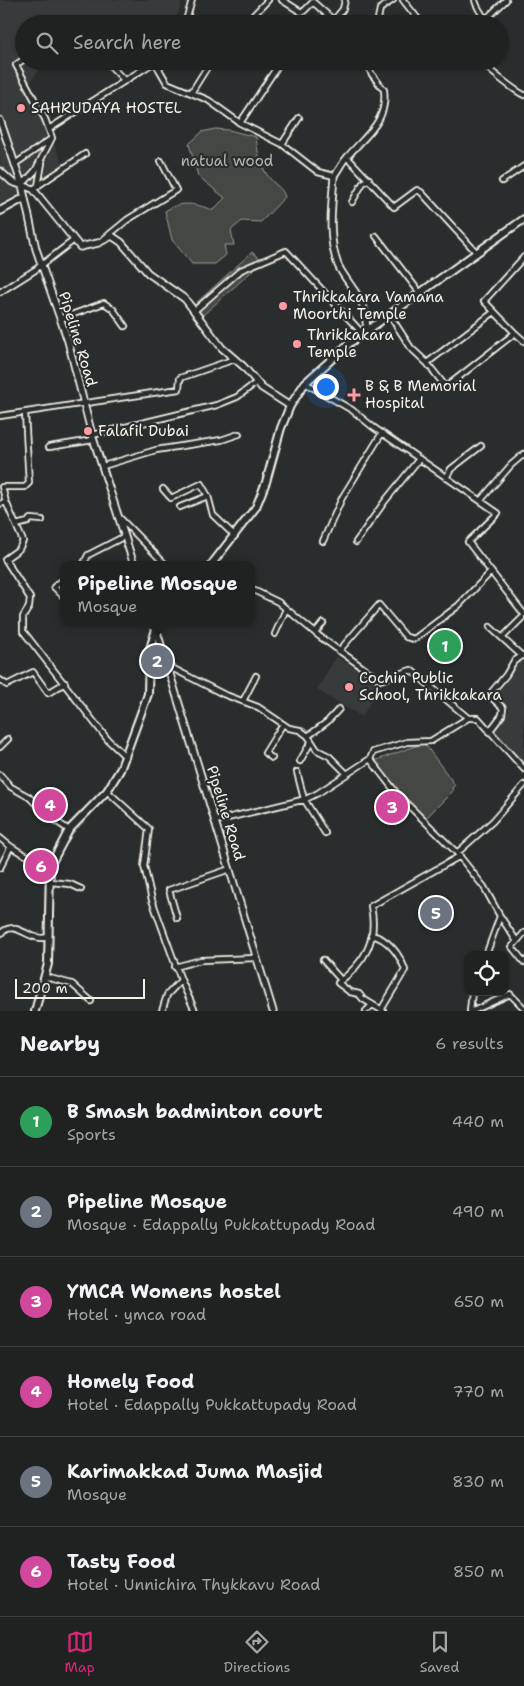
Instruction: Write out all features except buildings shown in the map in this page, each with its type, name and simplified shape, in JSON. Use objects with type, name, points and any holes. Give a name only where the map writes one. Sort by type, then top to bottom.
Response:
[{"type":"main road","points":[[0,211],[24,198]]},
{"type":"main road","points":[[214,561],[256,507],[266,482],[277,438],[290,406],[305,383],[325,364],[389,314],[523,221]]},
{"type":"main road","points":[[35,1011],[46,977],[52,863],[70,830],[107,791],[126,757],[148,694],[149,652],[158,626]]},
{"type":"street","points":[[188,15],[192,0]]},
{"type":"street","points":[[254,15],[268,0]]},
{"type":"street","points":[[282,0],[300,12],[304,11],[312,1],[328,15]]},
{"type":"street","points":[[340,15],[345,0]]},
{"type":"street","points":[[379,15],[380,9],[393,0]]},
{"type":"street","points":[[403,0],[415,15]]},
{"type":"street","points":[[475,0],[476,9],[480,15]]},
{"type":"street","points":[[492,15],[506,0]]},
{"type":"street","points":[[19,70],[49,128],[52,138],[43,159],[36,188]]},
{"type":"street","points":[[115,70],[124,80]]},
{"type":"street","points":[[49,128],[141,70]]},
{"type":"street","points":[[160,70],[167,83],[208,100],[240,122],[282,144],[318,172],[334,176]]},
{"type":"street","points":[[191,92],[205,70]]},
{"type":"street","points":[[240,122],[274,70]]},
{"type":"street","points":[[365,332],[362,302],[348,283],[339,266],[333,244],[331,220],[334,176],[347,157],[367,138],[382,115],[384,90],[370,70]]},
{"type":"street","points":[[488,70],[500,76],[517,92],[524,95]]},
{"type":"street","points":[[282,144],[299,118]]},
{"type":"street","name":"Pipeline Road","points":[[0,120],[22,185],[42,266],[68,341],[92,438],[133,561]]},
{"type":"street","points":[[15,164],[52,138]]},
{"type":"street","points":[[36,188],[85,154]]},
{"type":"street","points":[[347,157],[394,207],[419,191],[477,253]]},
{"type":"street","points":[[22,185],[43,159]]},
{"type":"street","points":[[100,242],[127,220],[176,190],[160,161]]},
{"type":"street","points":[[502,181],[524,166]]},
{"type":"street","points":[[0,172],[12,182],[36,188],[80,247],[100,242],[112,236],[121,242],[148,273],[185,299],[222,348],[262,388],[290,406]]},
{"type":"street","points":[[352,202],[363,183],[369,180]]},
{"type":"street","points":[[376,236],[420,293]]},
{"type":"street","points":[[0,292],[42,266],[74,240]]},
{"type":"street","points":[[194,311],[241,270],[286,251],[365,332]]},
{"type":"street","points":[[524,257],[484,301],[524,341]]},
{"type":"street","points":[[60,318],[104,303],[113,309],[125,326]]},
{"type":"street","points":[[427,362],[494,312]]},
{"type":"street","points":[[389,314],[411,348],[427,362],[446,387],[516,334]]},
{"type":"street","points":[[0,416],[179,388],[180,378],[183,376],[198,374],[235,359]]},
{"type":"street","points":[[49,447],[92,438],[218,405],[237,397],[257,382]]},
{"type":"street","points":[[305,383],[352,410],[498,513],[468,542],[523,616],[502,638]]},
{"type":"street","points":[[2,487],[25,487],[29,483],[25,413]]},
{"type":"street","points":[[322,541],[342,498],[382,433]]},
{"type":"street","points":[[102,466],[156,450],[221,440],[240,434]]},
{"type":"street","points":[[446,478],[451,469],[481,446]]},
{"type":"street","points":[[481,500],[511,464],[524,454]]},
{"type":"street","points":[[356,542],[385,500],[419,459]]},
{"type":"street","points":[[0,481],[6,502],[23,544],[0,561]]},
{"type":"street","points":[[163,489],[171,498],[201,484],[208,496],[213,515],[235,536]]},
{"type":"street","points":[[180,507],[208,496]]},
{"type":"street","points":[[0,504],[6,502]]},
{"type":"street","points":[[118,516],[162,561]]},
{"type":"street","points":[[16,526],[30,520],[42,520]]},
{"type":"street","points":[[85,561],[88,555],[125,536]]},
{"type":"street","points":[[6,558],[30,598],[23,618],[23,631],[108,740],[126,757]]},
{"type":"street","points":[[339,651],[380,605],[406,637],[414,639],[458,606],[491,572]]},
{"type":"street","points":[[60,582],[54,587],[60,593]]},
{"type":"street","points":[[255,591],[278,602],[315,633],[380,680],[411,670],[468,718]]},
{"type":"street","points":[[275,634],[286,609]]},
{"type":"street","points":[[315,633],[323,623]]},
{"type":"street","name":"Pipeline Road","points":[[155,626],[273,1011]]},
{"type":"street","points":[[489,732],[502,716],[503,708],[489,695],[506,676],[514,660],[523,656],[490,627]]},
{"type":"street","points":[[168,666],[223,694],[243,700],[283,724],[308,736],[317,750],[329,756],[347,774]]},
{"type":"street","points":[[0,680],[7,684],[33,672],[48,693],[65,684]]},
{"type":"street","points":[[243,700],[256,676]]},
{"type":"street","points":[[308,736],[327,722],[339,709]]},
{"type":"street","points":[[215,821],[304,799],[318,793],[370,759],[373,752],[408,742],[430,741],[468,718],[478,718],[524,769]]},
{"type":"street","points":[[272,758],[265,753],[283,724]]},
{"type":"street","points":[[0,746],[8,739]]},
{"type":"street","points":[[300,761],[311,742]]},
{"type":"street","points":[[370,759],[398,795],[459,854],[484,887],[516,940]]},
{"type":"street","points":[[297,772],[304,799],[326,833]]},
{"type":"street","points":[[0,775],[12,787],[29,797],[47,815],[70,830]]},
{"type":"street","points":[[371,935],[378,936],[388,943],[402,960],[405,970],[382,1010],[372,1005],[359,994],[350,992],[338,983],[362,961],[371,935],[373,922],[371,906],[459,854],[493,821],[524,785]]},
{"type":"street","points":[[107,791],[148,829],[144,866],[152,900],[180,980],[195,1011]]},
{"type":"street","points":[[0,838],[10,848],[21,854],[52,863]]},
{"type":"street","points":[[0,868],[10,848]]},
{"type":"street","points":[[177,918],[169,890],[189,881],[230,869]]},
{"type":"street","points":[[51,882],[70,884],[81,889]]},
{"type":"street","points":[[487,951],[500,916]]},
{"type":"street","points":[[0,934],[6,928],[16,928],[27,936],[49,937]]},
{"type":"street","points":[[524,933],[516,940],[512,947],[524,962]]},
{"type":"street","points":[[175,967],[201,960],[257,958]]},
{"type":"street","points":[[323,960],[341,980]]},
{"type":"street","points":[[46,977],[72,984],[91,1001]]},
{"type":"street","points":[[162,1011],[167,995],[180,980]]},
{"type":"street","points":[[472,996],[472,1011],[510,994],[524,1008]]},
{"type":"street","points":[[366,1011],[372,1005]]},
{"type":"shaded area","points":[[0,0],[182,0],[178,15],[15,15],[15,70],[39,70],[28,85],[65,169],[0,204]]},
{"type":"shaded area","name":"Cochin Public School, Thrikkakara","points":[[336,657],[381,683],[362,717],[317,690]]},
{"type":"shaded area","points":[[524,660],[524,768],[494,731],[509,710],[494,696],[519,662]]},
{"type":"green space","name":"natual wood","points":[[215,129],[229,130],[256,137],[262,167],[285,197],[261,222],[242,221],[231,230],[234,245],[224,245],[226,255],[215,264],[192,264],[172,240],[165,211],[183,204],[213,210],[225,198],[198,176],[189,144],[202,132]]},
{"type":"green space","points":[[252,252],[263,261],[203,315],[194,305]]},
{"type":"green space","points":[[424,743],[455,785],[452,788],[453,791],[426,818],[405,800],[374,761]]},
{"type":"place","name":"SAHRUDAYA HOSTEL","points":[[21,108]]},
{"type":"place","name":"Thrikkakara Vamana Moorthi Temple","points":[[283,306]]},
{"type":"place","name":"Thrikkakara Temple","points":[[297,344]]},
{"type":"place","name":"B & B Memorial Hospital","points":[[354,395]]},
{"type":"place","name":"Falafil Dubai","points":[[88,431]]},
{"type":"place","name":"B Smash badminton court","points":[[445,646]]},
{"type":"place","name":"Pipeline Mosque","points":[[157,661]]},
{"type":"place","name":"Cochin Public School, Thrikkakara","points":[[349,687]]},
{"type":"place","name":"Homely Food","points":[[50,805]]},
{"type":"place","name":"YMCA Womens hostel","points":[[392,807]]},
{"type":"place","name":"Tasty Food","points":[[41,866]]},
{"type":"place","name":"Karimakkad Juma Masjid","points":[[436,913]]}]
